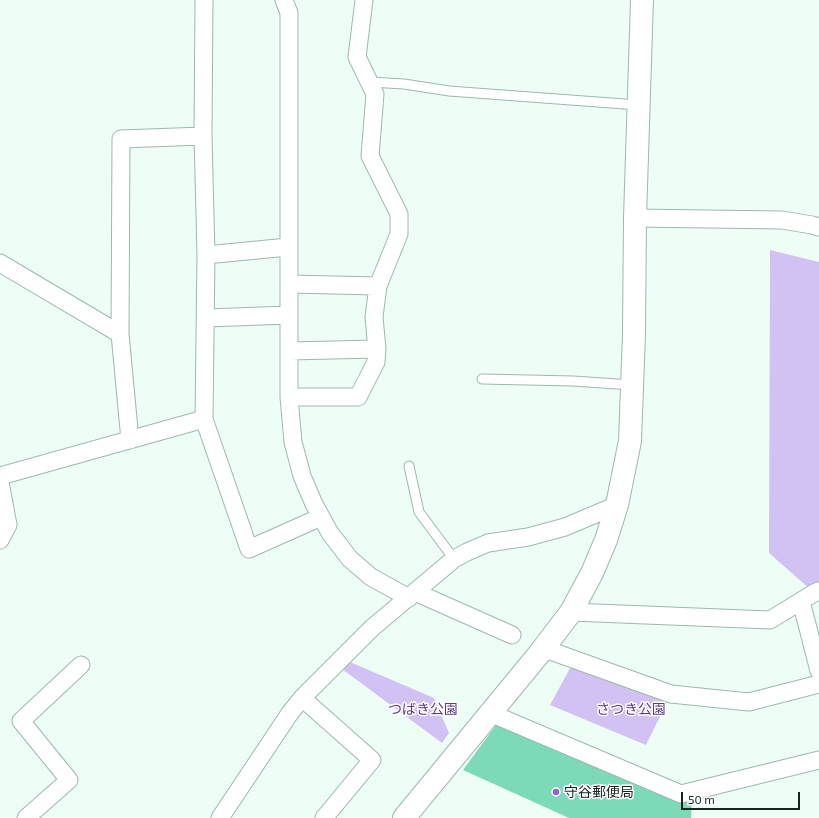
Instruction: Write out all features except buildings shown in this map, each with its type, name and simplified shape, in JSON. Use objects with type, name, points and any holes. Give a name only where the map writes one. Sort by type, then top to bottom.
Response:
[{"type":"street","points":[[204,0],[203,136],[206,255],[204,419],[249,549],[321,517]]},
{"type":"street","points":[[284,0],[289,13],[289,398],[293,442],[302,476],[314,504],[330,533],[350,559],[371,577],[512,635]]},
{"type":"street","points":[[289,398],[358,397],[376,362],[377,349],[374,317],[378,286],[399,234],[399,214],[370,156],[375,94],[357,57],[364,0]]},
{"type":"street","points":[[404,818],[539,654],[571,612],[606,540],[617,504],[630,441],[642,0]]},
{"type":"street","points":[[130,440],[120,334],[122,139],[203,136]]},
{"type":"street","points":[[635,218],[782,220],[819,227]]},
{"type":"street","points":[[206,255],[288,247]]},
{"type":"street","points":[[0,263],[120,334]]},
{"type":"street","points":[[289,284],[378,286]]},
{"type":"street","points":[[206,318],[289,315]]},
{"type":"street","points":[[289,352],[377,349]]},
{"type":"street","points":[[0,476],[204,419]]},
{"type":"street","points":[[0,482],[8,525],[0,540]]},
{"type":"street","points":[[220,818],[290,712],[302,698],[372,628],[454,559],[488,543],[528,537],[565,527],[617,504]]},
{"type":"street","points":[[571,612],[770,620],[819,591]]},
{"type":"street","points":[[802,601],[819,671]]},
{"type":"street","points":[[545,649],[671,694],[749,702],[819,684]]},
{"type":"street","points":[[26,818],[69,780],[21,721],[81,665]]},
{"type":"street","points":[[302,698],[372,760],[324,818]]},
{"type":"street","points":[[490,713],[681,794],[819,760]]},
{"type":"lane","points":[[370,82],[404,84],[449,91],[638,105]]},
{"type":"lane","points":[[482,379],[573,381],[632,385]]},
{"type":"lane","points":[[409,466],[419,512],[454,559]]},
{"type":"green space","points":[[770,250],[819,262],[819,597],[769,553]]},
{"type":"green space","name":"さつき公園","points":[[575,659],[671,694],[646,745],[550,705]]},
{"type":"green space","name":"つばき公園","points":[[350,662],[434,698],[449,733],[442,743],[342,669]]},
{"type":"place","name":"守谷郵便局","points":[[556,792]]}]
